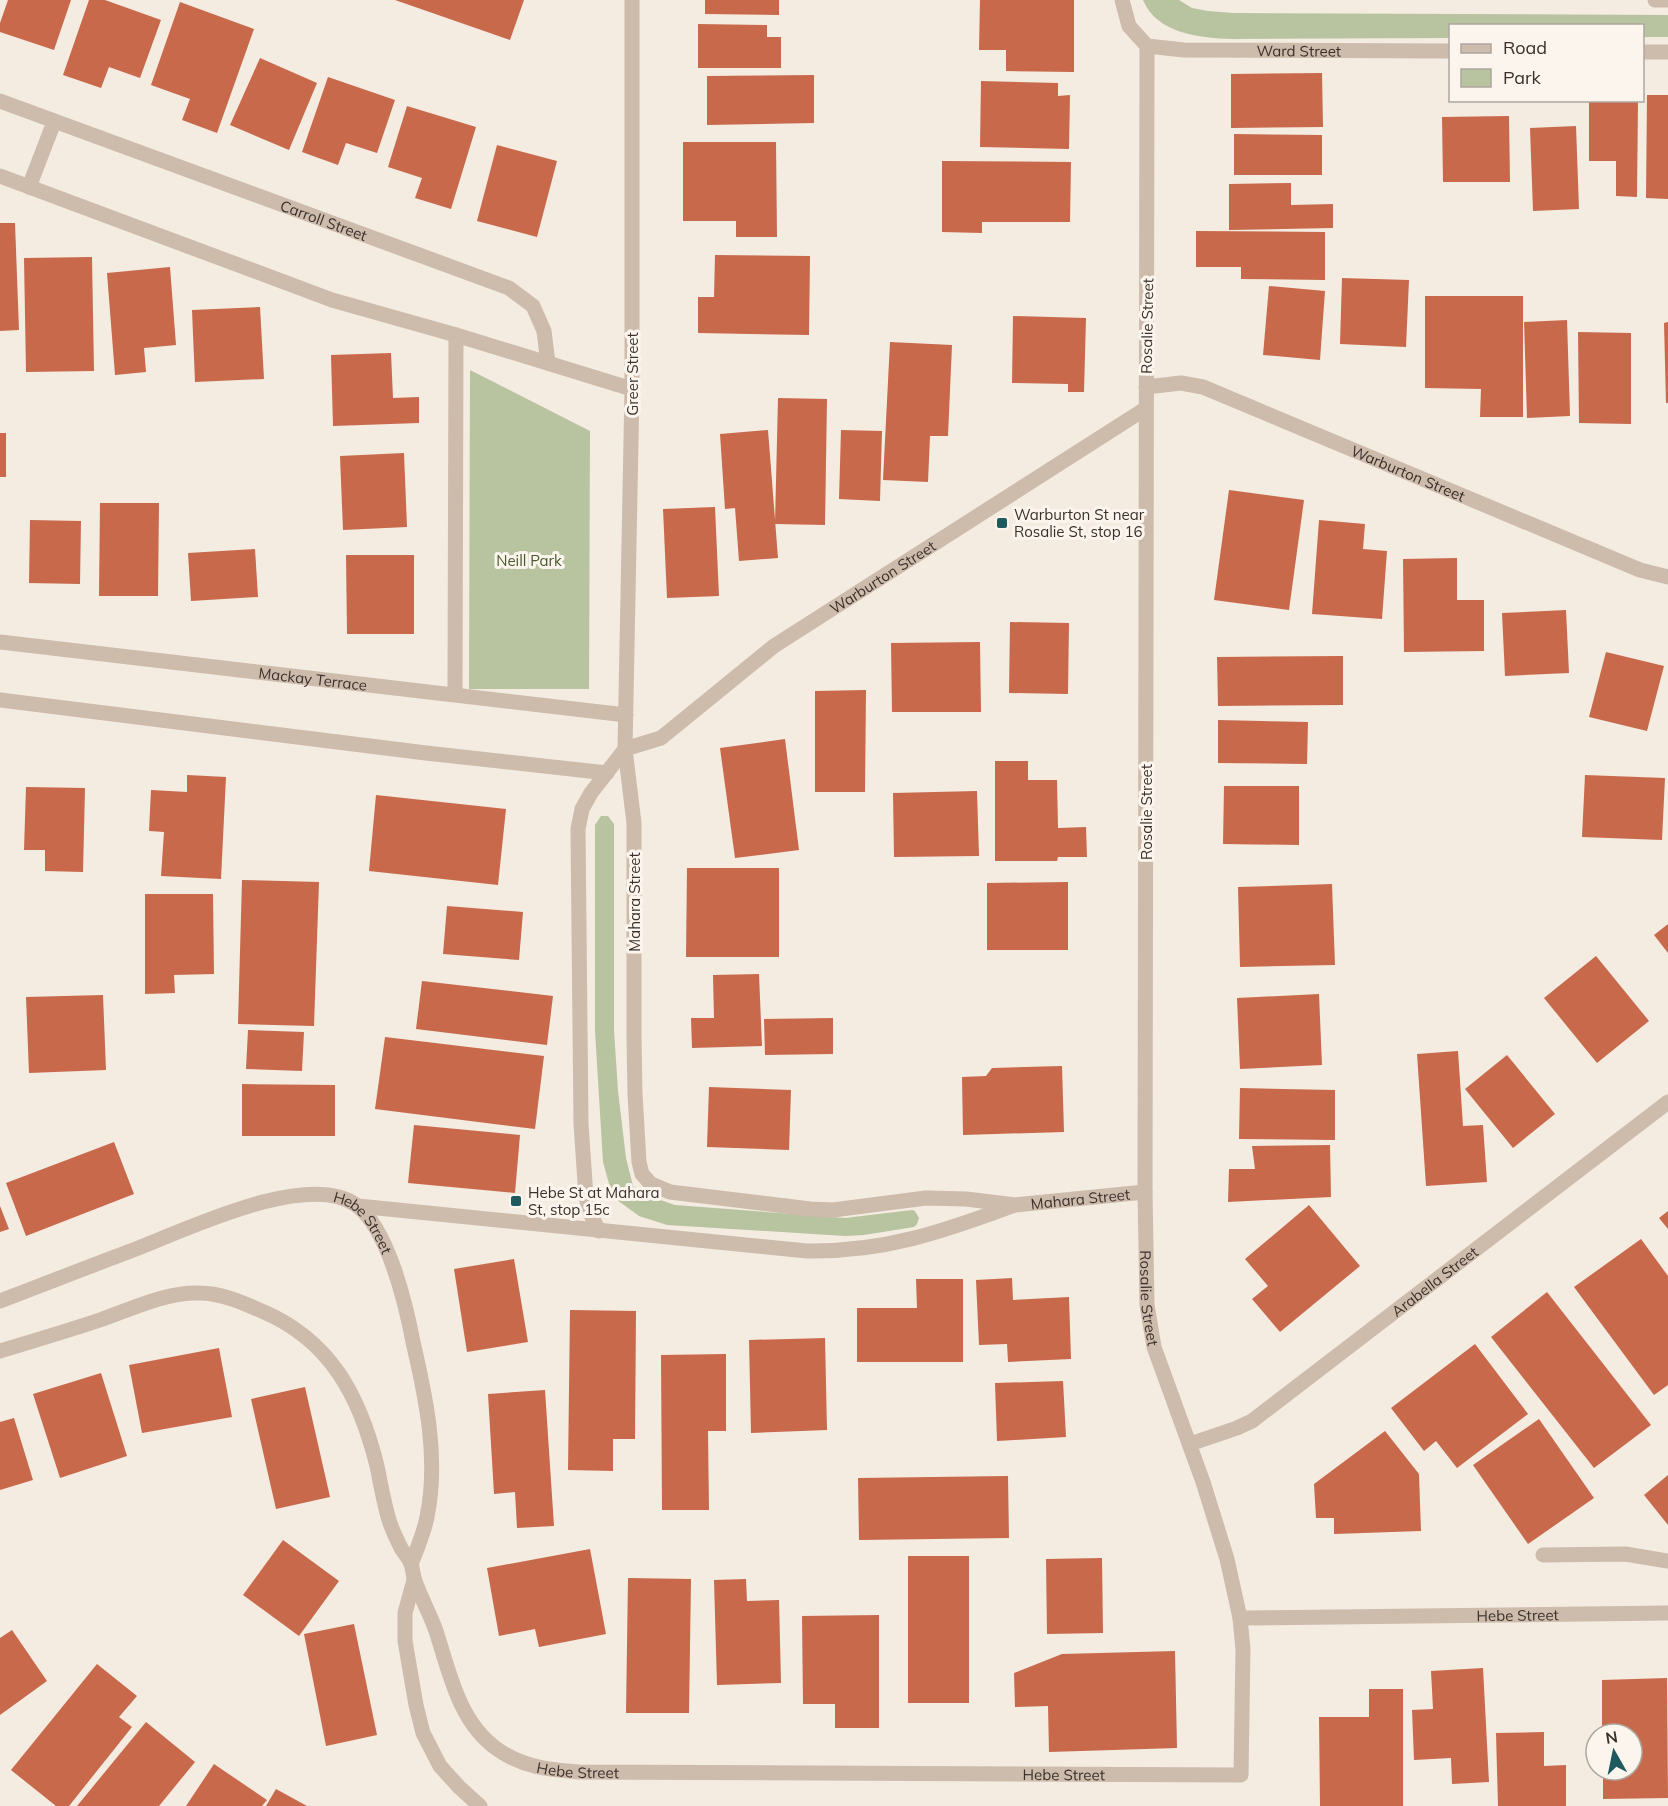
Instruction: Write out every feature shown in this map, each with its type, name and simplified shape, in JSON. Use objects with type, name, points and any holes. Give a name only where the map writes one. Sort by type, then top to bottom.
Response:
[{"type":"street","name":"Greer Street","points":[[626,749],[632,389],[632,0]]},
{"type":"street","points":[[1122,0],[1129,26],[1147,46]]},
{"type":"street","points":[[1655,0],[1668,0]]},
{"type":"street","name":"Ward Street","points":[[1147,46],[1184,50],[1449,51]]},
{"type":"street","name":"Rosalie Street","points":[[1147,46],[1145,410],[1147,1305],[1154,1347],[1190,1444],[1227,1559],[1240,1618]]},
{"type":"street","points":[[1644,52],[1668,52]]},
{"type":"street","name":"Carroll Street","points":[[0,101],[509,288],[533,306],[544,332],[548,363]]},
{"type":"street","points":[[29,187],[54,122]]},
{"type":"street","points":[[0,176],[332,300],[632,389]]},
{"type":"street","points":[[455,694],[456,335]]},
{"type":"street","name":"Warburton Street","points":[[1146,387],[1181,383],[1203,387],[1640,570],[1668,577]]},
{"type":"street","name":"Warburton Street","points":[[626,749],[661,738],[774,646],[1145,410]]},
{"type":"street","name":"Mackay Terrace","points":[[0,642],[626,715]]},
{"type":"street","points":[[0,700],[607,773]]},
{"type":"street","points":[[599,1230],[588,1207],[582,1155],[578,829],[582,809],[591,792],[626,749]]},
{"type":"street","name":"Mahara Street","points":[[626,749],[634,824],[636,1124],[639,1162],[644,1178],[651,1184],[670,1192],[833,1210],[910,1199],[945,1197],[1015,1205],[1145,1192]]},
{"type":"street","name":"Arabella Street","points":[[1190,1444],[1252,1421],[1668,1101]]},
{"type":"street","name":"Hebe Street","points":[[0,1301],[209,1219],[259,1203],[294,1196],[316,1195],[341,1198],[358,1206],[376,1230],[390,1258],[410,1326],[423,1384],[428,1418],[431,1484],[428,1516],[411,1564]]},
{"type":"street","name":"Mahara Street","points":[[358,1206],[807,1251],[843,1250],[882,1245],[939,1232],[1015,1205]]},
{"type":"street","name":"Hebe Street","points":[[0,1351],[186,1293],[219,1295],[236,1300],[272,1315],[302,1333],[320,1348],[352,1395],[370,1443],[390,1523],[411,1564],[414,1580],[431,1618],[465,1713],[496,1749],[521,1762],[547,1769],[579,1772],[1241,1775],[1243,1648],[1240,1618],[1668,1613]]},
{"type":"street","points":[[1543,1555],[1625,1554],[1668,1560]]},
{"type":"street","name":"Hebe Street","points":[[414,1580],[405,1613],[405,1634],[416,1705],[423,1733],[440,1766],[480,1806]]},
{"type":"green space","points":[[1143,0],[1179,0],[1192,8],[1234,13],[1668,15],[1668,37],[1644,37],[1644,24],[1449,24],[1449,38],[1232,39],[1181,32],[1158,20]]},
{"type":"green space","name":"Neill Park","points":[[470,370],[590,431],[589,689],[469,689]]},
{"type":"green space","points":[[601,816],[608,816],[614,824],[614,1030],[626,1158],[633,1186],[643,1194],[675,1205],[845,1218],[912,1210],[919,1218],[914,1227],[845,1236],[667,1225],[639,1216],[617,1200],[611,1191],[603,1162],[595,1031],[595,825]]},
{"type":"building","points":[[8,0],[71,0],[54,50],[0,32],[0,23]]},
{"type":"building","points":[[89,0],[105,0],[161,20],[140,78],[109,67],[101,88],[63,75]]},
{"type":"building","points":[[395,0],[524,0],[510,40]]},
{"type":"building","points":[[705,0],[779,0],[779,15],[705,14]]},
{"type":"building","points":[[980,0],[1074,0],[1074,72],[1006,71],[1006,50],[979,50]]},
{"type":"building","points":[[180,2],[254,29],[217,133],[182,120],[190,99],[151,85]]},
{"type":"building","points":[[698,24],[767,25],[767,37],[781,37],[781,68],[698,68]]},
{"type":"building","points":[[260,58],[317,83],[289,150],[230,125]]},
{"type":"building","points":[[1322,73],[1323,127],[1231,128],[1231,74]]},
{"type":"building","points":[[814,75],[814,123],[707,125],[707,76]]},
{"type":"building","points":[[328,77],[395,100],[377,153],[346,143],[338,165],[302,152]]},
{"type":"building","points":[[981,81],[1058,83],[1058,96],[1070,95],[1069,149],[980,147]]},
{"type":"building","points":[[1647,95],[1668,95],[1668,199],[1646,198]]},
{"type":"building","points":[[1589,102],[1638,102],[1637,197],[1616,196],[1616,161],[1589,161]]},
{"type":"building","points":[[407,106],[476,127],[451,209],[415,198],[422,178],[388,167]]},
{"type":"building","points":[[1509,116],[1510,182],[1443,182],[1442,117]]},
{"type":"building","points":[[1576,126],[1579,209],[1533,211],[1530,128]]},
{"type":"building","points":[[1234,134],[1322,135],[1322,175],[1234,175]]},
{"type":"building","points":[[683,142],[776,142],[777,237],[736,237],[736,221],[683,221]]},
{"type":"building","points":[[497,145],[557,161],[537,237],[477,221]]},
{"type":"building","points":[[942,161],[1071,162],[1070,222],[982,222],[982,233],[942,232]]},
{"type":"building","points":[[1291,183],[1291,205],[1333,204],[1333,228],[1229,230],[1229,184]]},
{"type":"building","points":[[0,223],[15,223],[19,330],[0,331]]},
{"type":"building","points":[[1196,231],[1325,232],[1325,280],[1241,279],[1241,267],[1196,267]]},
{"type":"building","points":[[715,255],[810,256],[809,335],[698,333],[698,297],[714,297]]},
{"type":"building","points":[[92,257],[94,371],[26,372],[24,258]]},
{"type":"building","points":[[170,267],[176,345],[144,348],[146,372],[115,375],[107,273]]},
{"type":"building","points":[[1342,278],[1409,280],[1406,347],[1340,344]]},
{"type":"building","points":[[1269,286],[1325,291],[1320,360],[1263,355]]},
{"type":"building","points":[[1425,296],[1523,296],[1523,417],[1480,417],[1481,389],[1425,388]]},
{"type":"building","points":[[260,307],[264,379],[195,382],[192,310]]},
{"type":"building","points":[[1013,316],[1086,318],[1084,392],[1068,392],[1068,384],[1012,383]]},
{"type":"building","points":[[1567,320],[1570,416],[1527,418],[1524,322]]},
{"type":"building","points":[[1668,322],[1668,403],[1666,403],[1664,323]]},
{"type":"building","points":[[1578,332],[1631,333],[1631,424],[1579,423]]},
{"type":"building","points":[[890,342],[952,345],[948,436],[930,436],[928,482],[883,480]]},
{"type":"building","points":[[391,353],[393,398],[419,397],[419,423],[333,426],[331,355]]},
{"type":"building","points":[[778,398],[827,399],[825,525],[775,524]]},
{"type":"building","points":[[768,430],[778,558],[739,561],[735,508],[725,509],[720,434]]},
{"type":"building","points":[[841,430],[882,431],[880,501],[839,499]]},
{"type":"building","points":[[0,433],[6,433],[6,477],[0,477]]},
{"type":"building","points":[[404,453],[407,527],[343,530],[340,456]]},
{"type":"building","points":[[1229,490],[1304,500],[1289,610],[1214,600]]},
{"type":"building","points":[[100,503],[159,503],[158,596],[99,596]]},
{"type":"building","points":[[715,507],[719,596],[667,598],[663,509]]},
{"type":"building","points":[[30,520],[81,521],[80,584],[29,583]]},
{"type":"building","points":[[1319,520],[1365,524],[1363,549],[1387,551],[1382,619],[1312,614]]},
{"type":"building","points":[[255,549],[258,597],[191,601],[188,553]]},
{"type":"building","points":[[346,555],[414,555],[414,634],[347,634]]},
{"type":"building","points":[[1457,558],[1457,600],[1484,600],[1484,651],[1404,652],[1403,559]]},
{"type":"building","points":[[1566,610],[1569,673],[1505,676],[1502,613]]},
{"type":"building","points":[[1010,622],[1069,623],[1068,694],[1009,693]]},
{"type":"building","points":[[980,642],[981,712],[892,712],[891,643]]},
{"type":"building","points":[[1606,652],[1664,666],[1647,731],[1589,717]]},
{"type":"building","points":[[1343,656],[1343,705],[1218,706],[1217,657]]},
{"type":"building","points":[[866,690],[865,792],[815,792],[815,691]]},
{"type":"building","points":[[1218,720],[1308,722],[1307,764],[1218,763]]},
{"type":"building","points":[[785,739],[799,850],[735,858],[720,748]]},
{"type":"building","points":[[995,761],[1028,761],[1028,780],[1057,780],[1058,828],[1086,827],[1087,857],[1058,857],[1057,861],[995,861]]},
{"type":"building","points":[[187,775],[226,777],[221,879],[161,876],[164,832],[149,831],[151,790],[187,792]]},
{"type":"building","points":[[1585,775],[1665,778],[1662,840],[1582,837]]},
{"type":"building","points":[[1224,786],[1299,786],[1299,845],[1223,844]]},
{"type":"building","points":[[26,787],[85,788],[83,872],[45,871],[45,850],[24,850]]},
{"type":"building","points":[[977,791],[979,856],[894,857],[893,793]]},
{"type":"building","points":[[376,795],[506,809],[498,885],[369,871]]},
{"type":"building","points":[[687,868],[779,868],[779,957],[686,957]]},
{"type":"building","points":[[242,880],[319,882],[314,1026],[238,1024]]},
{"type":"building","points":[[1068,882],[1068,950],[987,950],[987,883]]},
{"type":"building","points":[[1332,884],[1335,965],[1240,967],[1238,887]]},
{"type":"building","points":[[145,894],[213,894],[214,974],[174,975],[175,993],[145,994]]},
{"type":"building","points":[[447,906],[523,912],[519,960],[443,954]]},
{"type":"building","points":[[1668,924],[1668,953],[1654,935]]},
{"type":"building","points":[[1596,956],[1649,1021],[1597,1063],[1544,998]]},
{"type":"building","points":[[759,974],[762,1046],[692,1048],[691,1018],[714,1018],[713,975]]},
{"type":"building","points":[[422,981],[553,996],[547,1045],[416,1029]]},
{"type":"building","points":[[1319,994],[1322,1065],[1240,1069],[1237,998]]},
{"type":"building","points":[[103,995],[106,1070],[29,1073],[26,997]]},
{"type":"building","points":[[833,1018],[833,1054],[765,1055],[764,1019]]},
{"type":"building","points":[[248,1030],[304,1032],[302,1071],[246,1069]]},
{"type":"building","points":[[385,1037],[544,1056],[535,1129],[375,1109]]},
{"type":"building","points":[[1458,1051],[1463,1126],[1483,1125],[1487,1182],[1426,1186],[1417,1054]]},
{"type":"building","points":[[1507,1055],[1555,1114],[1513,1148],[1465,1089]]},
{"type":"building","points":[[1062,1066],[1064,1132],[963,1135],[962,1077],[986,1076],[992,1068]]},
{"type":"building","points":[[242,1084],[335,1085],[335,1136],[242,1136]]},
{"type":"building","points":[[709,1087],[791,1090],[789,1150],[707,1147]]},
{"type":"building","points":[[1240,1088],[1335,1090],[1335,1140],[1239,1139]]},
{"type":"building","points":[[414,1125],[520,1135],[515,1193],[408,1183]]},
{"type":"building","points":[[114,1142],[134,1194],[26,1236],[6,1183]]},
{"type":"building","points":[[1330,1145],[1331,1197],[1228,1202],[1229,1169],[1255,1169],[1252,1146]]},
{"type":"building","points":[[1309,1205],[1360,1266],[1280,1332],[1252,1299],[1268,1286],[1245,1259]]},
{"type":"building","points":[[0,1206],[9,1229],[0,1232]]},
{"type":"building","points":[[1668,1211],[1668,1229],[1659,1218]]},
{"type":"building","points":[[1641,1239],[1668,1276],[1668,1385],[1654,1395],[1574,1287]]},
{"type":"building","points":[[514,1259],[528,1342],[467,1352],[454,1269]]},
{"type":"building","points":[[1012,1278],[1013,1300],[1069,1297],[1071,1359],[1008,1362],[1007,1344],[979,1345],[976,1280]]},
{"type":"building","points":[[916,1279],[963,1279],[963,1362],[857,1362],[857,1308],[917,1308]]},
{"type":"building","points":[[1547,1292],[1651,1425],[1594,1468],[1491,1337]]},
{"type":"building","points":[[570,1310],[636,1311],[635,1439],[613,1439],[613,1471],[568,1470]]},
{"type":"building","points":[[825,1338],[827,1430],[751,1433],[749,1340]]},
{"type":"building","points":[[1475,1344],[1528,1414],[1457,1468],[1436,1441],[1424,1451],[1391,1408]]},
{"type":"building","points":[[219,1348],[232,1417],[142,1433],[129,1365]]},
{"type":"building","points":[[726,1354],[726,1431],[708,1431],[709,1510],[662,1510],[661,1355]]},
{"type":"building","points":[[101,1373],[127,1456],[60,1478],[33,1394]]},
{"type":"building","points":[[1063,1381],[1066,1437],[997,1441],[995,1383]]},
{"type":"building","points":[[305,1387],[330,1497],[276,1509],[251,1399]]},
{"type":"building","points":[[545,1390],[554,1526],[517,1528],[515,1492],[494,1494],[488,1394]]},
{"type":"building","points":[[14,1418],[33,1480],[0,1490],[0,1422]]},
{"type":"building","points":[[1539,1419],[1594,1498],[1528,1544],[1473,1465]]},
{"type":"building","points":[[1385,1431],[1419,1474],[1421,1531],[1334,1534],[1334,1518],[1316,1518],[1314,1484]]},
{"type":"building","points":[[1668,1475],[1668,1525],[1644,1495]]},
{"type":"building","points":[[1008,1476],[1009,1538],[859,1540],[858,1478]]},
{"type":"building","points":[[283,1540],[339,1581],[299,1636],[243,1595]]},
{"type":"building","points":[[590,1549],[606,1634],[539,1647],[535,1629],[499,1636],[487,1568]]},
{"type":"building","points":[[908,1556],[969,1556],[969,1703],[908,1703]]},
{"type":"building","points":[[1102,1558],[1103,1633],[1047,1634],[1046,1559]]},
{"type":"building","points":[[628,1578],[691,1579],[689,1713],[626,1713]]},
{"type":"building","points":[[746,1579],[747,1601],[779,1600],[781,1683],[717,1685],[714,1580]]},
{"type":"building","points":[[879,1615],[879,1728],[835,1728],[835,1704],[803,1704],[802,1616]]},
{"type":"building","points":[[354,1624],[377,1735],[326,1746],[304,1634]]},
{"type":"building","points":[[12,1630],[47,1681],[0,1715],[0,1638]]},
{"type":"building","points":[[1175,1651],[1177,1748],[1049,1752],[1048,1706],[1015,1707],[1014,1673],[1062,1654]]},
{"type":"building","points":[[97,1664],[137,1696],[119,1717],[132,1727],[69,1806],[56,1806],[11,1770]]},
{"type":"building","points":[[1483,1668],[1489,1782],[1452,1784],[1451,1758],[1414,1760],[1412,1710],[1433,1709],[1431,1671]]},
{"type":"building","points":[[1667,1678],[1668,1798],[1603,1799],[1603,1782],[1644,1782],[1644,1722],[1602,1722],[1602,1680]]},
{"type":"building","points":[[1369,1689],[1403,1689],[1403,1806],[1320,1806],[1319,1717],[1369,1717]]},
{"type":"building","points":[[146,1722],[195,1762],[159,1806],[77,1806]]},
{"type":"building","points":[[1544,1732],[1544,1766],[1566,1765],[1566,1806],[1498,1806],[1496,1733]]},
{"type":"building","points":[[214,1764],[267,1800],[262,1806],[186,1806]]},
{"type":"building","points":[[276,1789],[307,1806],[266,1806]]},
{"type":"place","name":"Warburton St near Rosalie St, stop 16","points":[[1002,523]]},
{"type":"place","name":"Hebe St at Mahara St, stop 15c","points":[[516,1201]]}]
